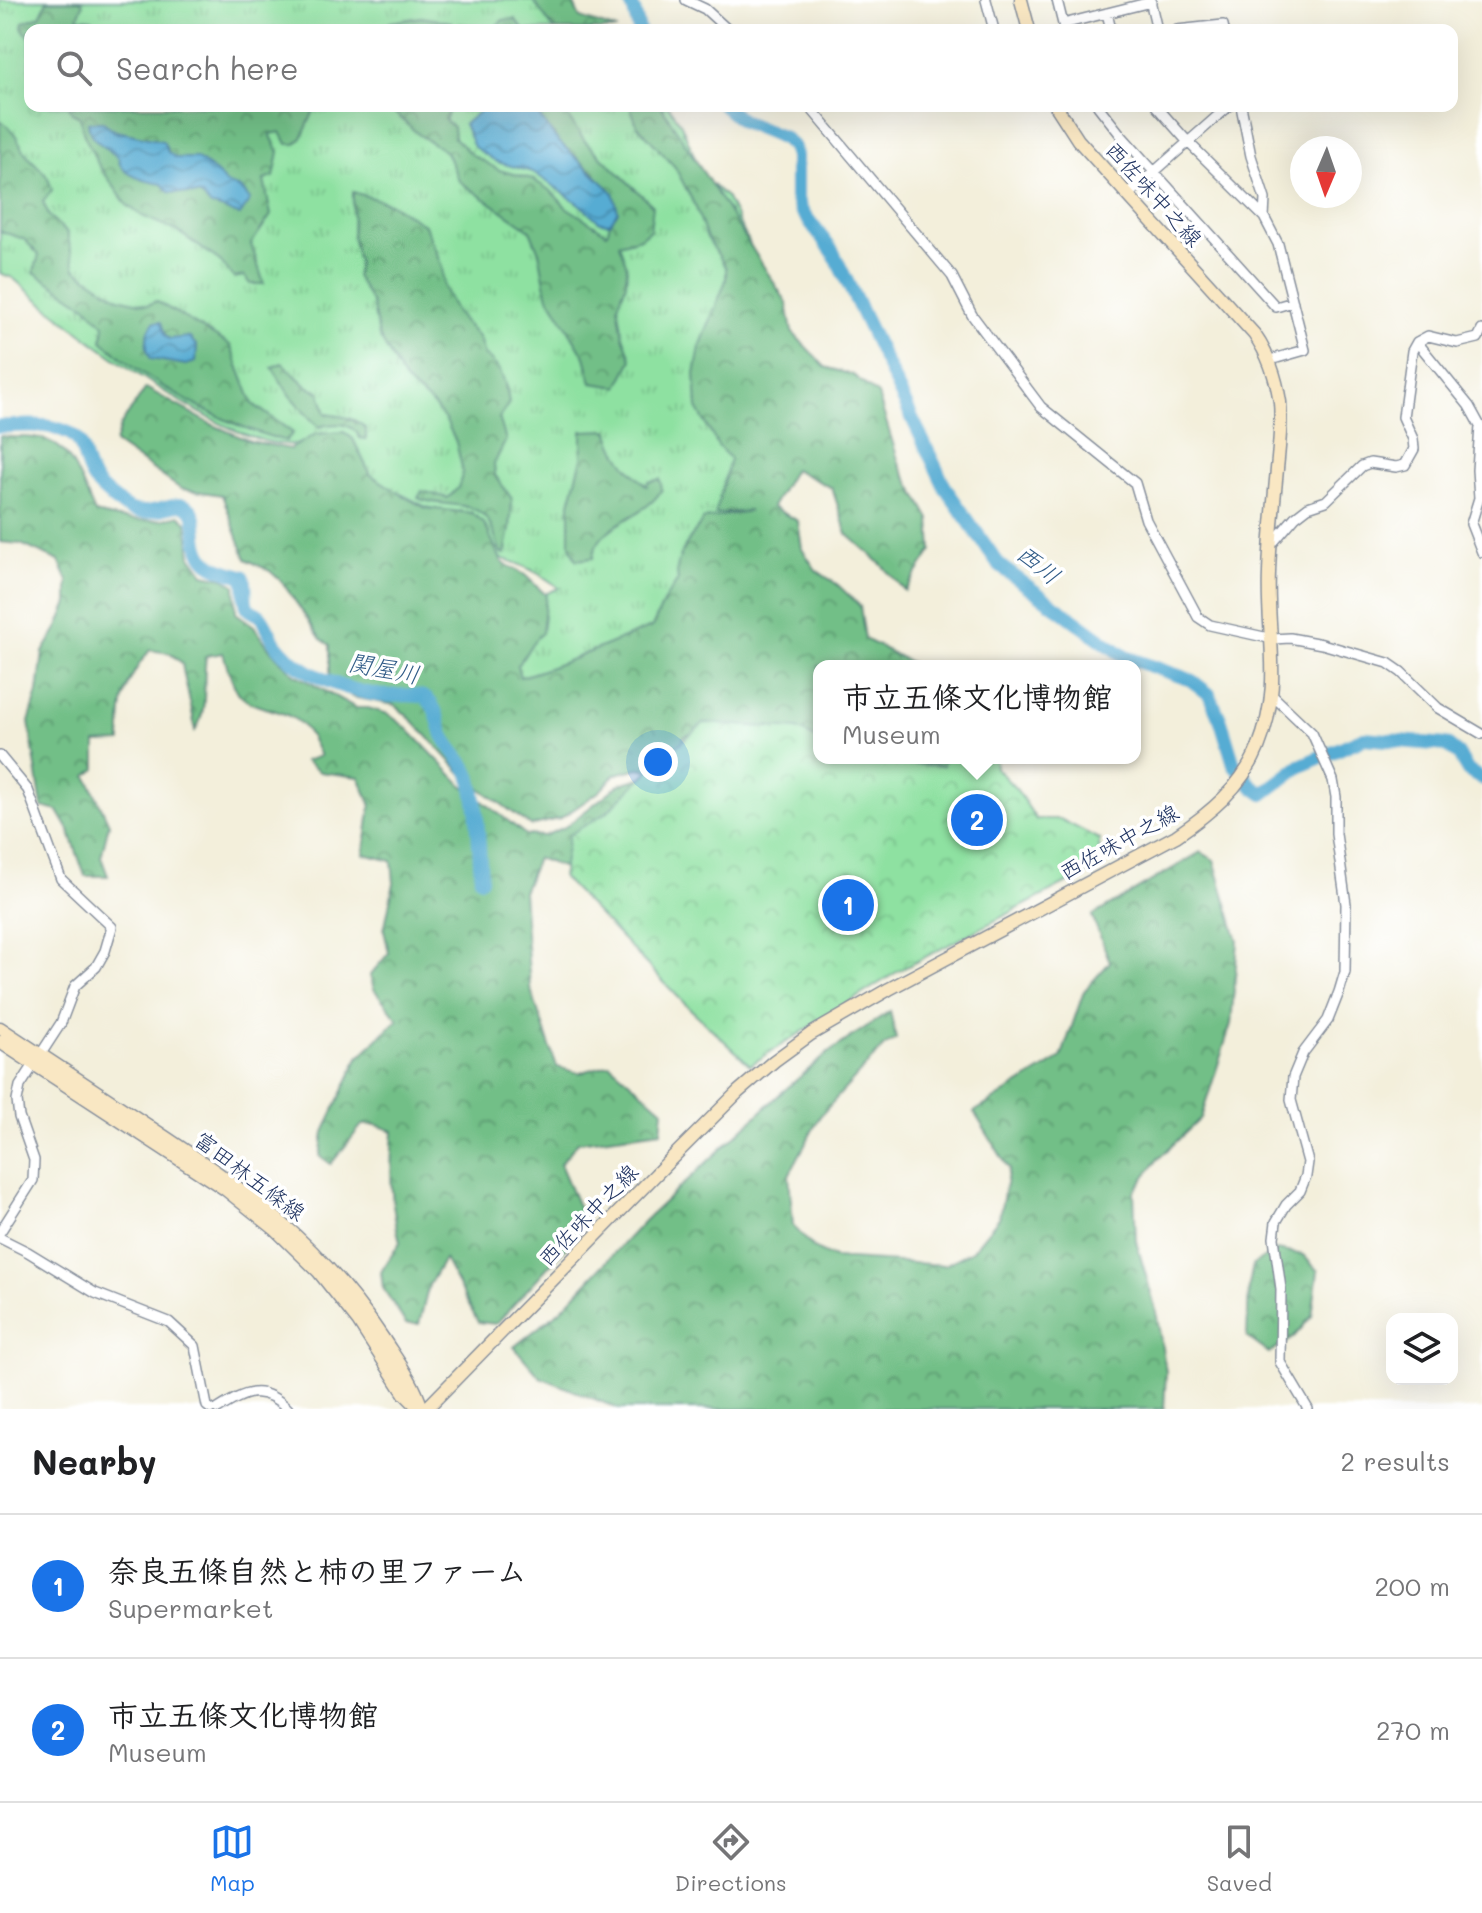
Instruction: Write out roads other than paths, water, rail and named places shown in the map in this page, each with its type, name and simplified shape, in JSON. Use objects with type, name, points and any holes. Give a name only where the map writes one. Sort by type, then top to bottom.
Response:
[{"type":"main road","points":[[1021,0],[1027,24]]},
{"type":"main road","name":"西佐味中之線","points":[[423,1409],[461,1375],[738,1092],[811,1034],[1176,836],[1233,788],[1248,768],[1267,723],[1273,696],[1270,546],[1281,430],[1280,405],[1270,360],[1254,334],[1078,140],[1060,112]]},
{"type":"main road","name":"富田林五條線","points":[[0,1028],[38,1060]]},
{"type":"main road","name":"富田林五條線","points":[[0,1042],[38,1060],[231,1181],[282,1221],[359,1302],[415,1387],[423,1409]]},
{"type":"street","points":[[686,0],[705,9],[721,24]]},
{"type":"street","points":[[986,0],[992,24]]},
{"type":"street","points":[[1057,0],[1063,24]]},
{"type":"street","points":[[1073,24],[1150,1],[1156,24]]},
{"type":"street","points":[[1107,13],[1110,24]]},
{"type":"street","points":[[814,112],[952,276],[972,315],[1041,407],[1135,483],[1146,520],[1198,617],[1210,625],[1273,639],[1290,638],[1322,644],[1388,663],[1438,708],[1482,734]]},
{"type":"street","points":[[1103,112],[1276,307],[1293,302]]},
{"type":"street","points":[[1161,112],[1264,217],[1278,244],[1305,350],[1270,360]]},
{"type":"street","points":[[1129,194],[1219,112]]},
{"type":"street","points":[[1242,112],[1251,156],[1265,199],[1264,217]]},
{"type":"street","points":[[1270,546],[1295,517],[1308,507],[1326,501],[1362,466],[1370,463],[1396,467],[1405,465],[1414,449],[1403,417],[1412,351],[1417,342],[1428,336],[1457,343],[1478,338],[1482,330]]},
{"type":"street","points":[[1417,342],[1469,406],[1480,426],[1479,498],[1471,524],[1482,552]]},
{"type":"street","points":[[1273,696],[1312,733],[1333,780],[1336,834],[1346,904],[1345,972],[1339,992],[1328,1020],[1303,1053],[1293,1077],[1291,1100],[1308,1162],[1306,1176],[1300,1191],[1286,1205],[1276,1222],[1274,1238],[1281,1289],[1280,1362],[1308,1409]]},
{"type":"street","points":[[0,756],[28,790],[61,879],[112,927],[105,951],[96,967],[75,986],[61,1023],[25,1076],[17,1101],[19,1117],[34,1160],[33,1180],[0,1235],[95,1293],[169,1322],[195,1346],[207,1406],[211,1409]]},
{"type":"street","points":[[218,1409],[254,1391],[269,1395],[288,1409]]},
{"type":"water","points":[[479,112],[536,112],[558,141],[613,192],[618,211],[610,223],[600,222],[533,172],[497,162],[474,147],[464,124]]},
{"type":"water","points":[[88,122],[103,122],[116,131],[163,141],[168,152],[176,158],[196,158],[216,172],[225,183],[241,188],[250,200],[240,215],[211,206],[201,195],[169,192],[162,184],[134,176],[94,138]]},
{"type":"water","points":[[154,322],[161,322],[169,339],[189,337],[197,346],[196,362],[186,365],[151,359],[147,340]]},
{"type":"waterway","name":"西川","points":[[629,0],[638,24]]},
{"type":"waterway","name":"西川","points":[[731,112],[742,121],[784,138],[793,147],[796,156],[796,197],[801,210],[833,252],[946,489],[1000,566],[1125,657],[1134,660]]},
{"type":"waterway","name":"関屋川","points":[[0,426],[35,425],[73,435],[81,445],[96,483],[125,507],[144,512],[177,505],[189,508],[195,518],[203,557],[217,568],[243,576],[248,608],[261,617],[276,644],[299,666],[351,689],[382,696],[421,696],[429,701],[443,735],[464,765],[473,786],[481,879]]},
{"type":"waterway","name":"西川","points":[[1141,663],[1191,680],[1209,694],[1234,764],[1263,794],[1300,766],[1364,738],[1447,745],[1458,754],[1468,771],[1482,779]]},
{"type":"place","name":"市立五條文化博物館","points":[[977,820]]},
{"type":"place","name":"奈良五條自然と柿の里ファーム","points":[[848,905]]}]
